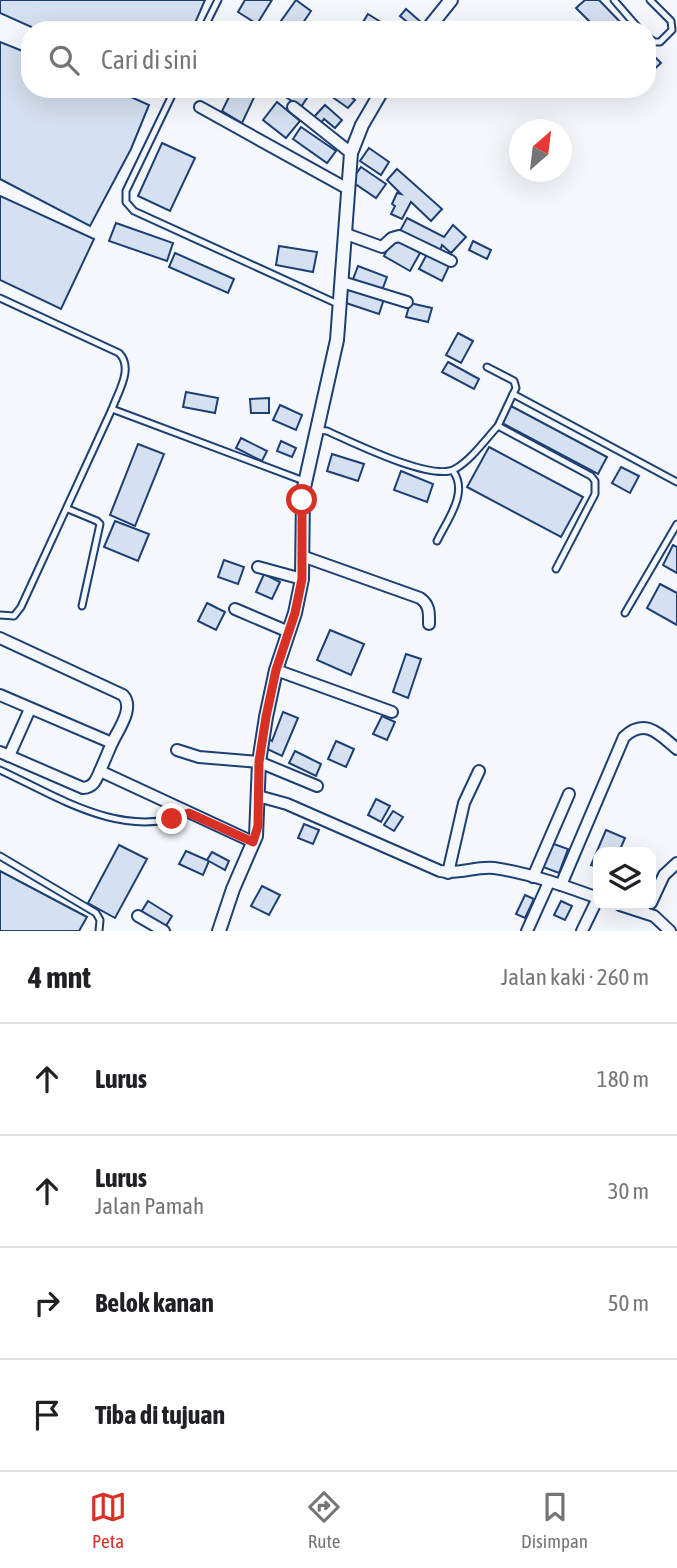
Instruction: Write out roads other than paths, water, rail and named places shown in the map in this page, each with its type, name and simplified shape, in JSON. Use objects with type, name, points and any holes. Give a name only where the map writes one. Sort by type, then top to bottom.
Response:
[{"type":"street","points":[[434,21],[452,0]]},
{"type":"street","points":[[219,931],[258,826],[259,762],[276,670],[302,579],[301,510],[304,481],[334,359],[351,153],[362,125],[377,98]]},
{"type":"street","points":[[200,107],[348,189]]},
{"type":"street","points":[[293,107],[351,153]]},
{"type":"street","points":[[346,234],[382,247],[392,238],[399,236],[451,261]]},
{"type":"street","points":[[342,282],[407,302]]},
{"type":"street","points":[[302,556],[419,598],[428,608],[429,624]]},
{"type":"street","points":[[257,567],[302,579]]},
{"type":"street","points":[[235,608],[289,632]]},
{"type":"street","points":[[0,638],[123,695],[128,707],[94,783],[83,788],[5,754],[30,709]]},
{"type":"street","points":[[276,670],[392,712]]},
{"type":"street","points":[[0,695],[112,743]]},
{"type":"street","points":[[527,931],[555,883],[624,737],[638,728],[645,727],[677,749]]},
{"type":"street","points":[[177,750],[199,757],[259,762],[317,786]]},
{"type":"street","points":[[100,771],[253,842]]},
{"type":"street","points":[[448,873],[464,803],[479,771]]},
{"type":"street","points":[[533,877],[569,794]]},
{"type":"street","points":[[258,796],[280,802],[448,873],[492,868],[555,883],[593,896]]},
{"type":"street","points":[[656,892],[664,875],[677,863]]},
{"type":"street","points":[[582,931],[593,908]]},
{"type":"street","points":[[651,910],[670,931]]},
{"type":"street","points":[[138,916],[164,931]]},
{"type":"lane","points":[[208,21],[218,0]]},
{"type":"lane","points":[[614,0],[632,21]]},
{"type":"lane","points":[[650,0],[671,21],[672,30],[660,42],[656,42]]},
{"type":"lane","points":[[170,98],[126,191],[126,202],[134,211],[340,305]]},
{"type":"lane","points":[[0,298],[119,353],[124,358],[126,372],[68,509],[21,607],[14,616],[0,615]]},
{"type":"lane","points":[[318,430],[327,431],[412,466],[442,472],[453,471],[498,426],[516,388],[514,381],[487,367]]},
{"type":"lane","points":[[513,394],[677,482]]},
{"type":"lane","points":[[112,409],[304,481]]},
{"type":"lane","points":[[498,426],[595,481],[595,494],[556,569]]},
{"type":"lane","points":[[437,541],[460,489],[458,478],[453,471]]},
{"type":"lane","points":[[68,509],[100,524],[82,606]]},
{"type":"lane","points":[[625,614],[677,524]]},
{"type":"lane","points":[[0,770],[87,810],[130,823],[155,823],[189,813]]},
{"type":"lane","points":[[0,856],[96,913],[100,920],[99,931]]}]
